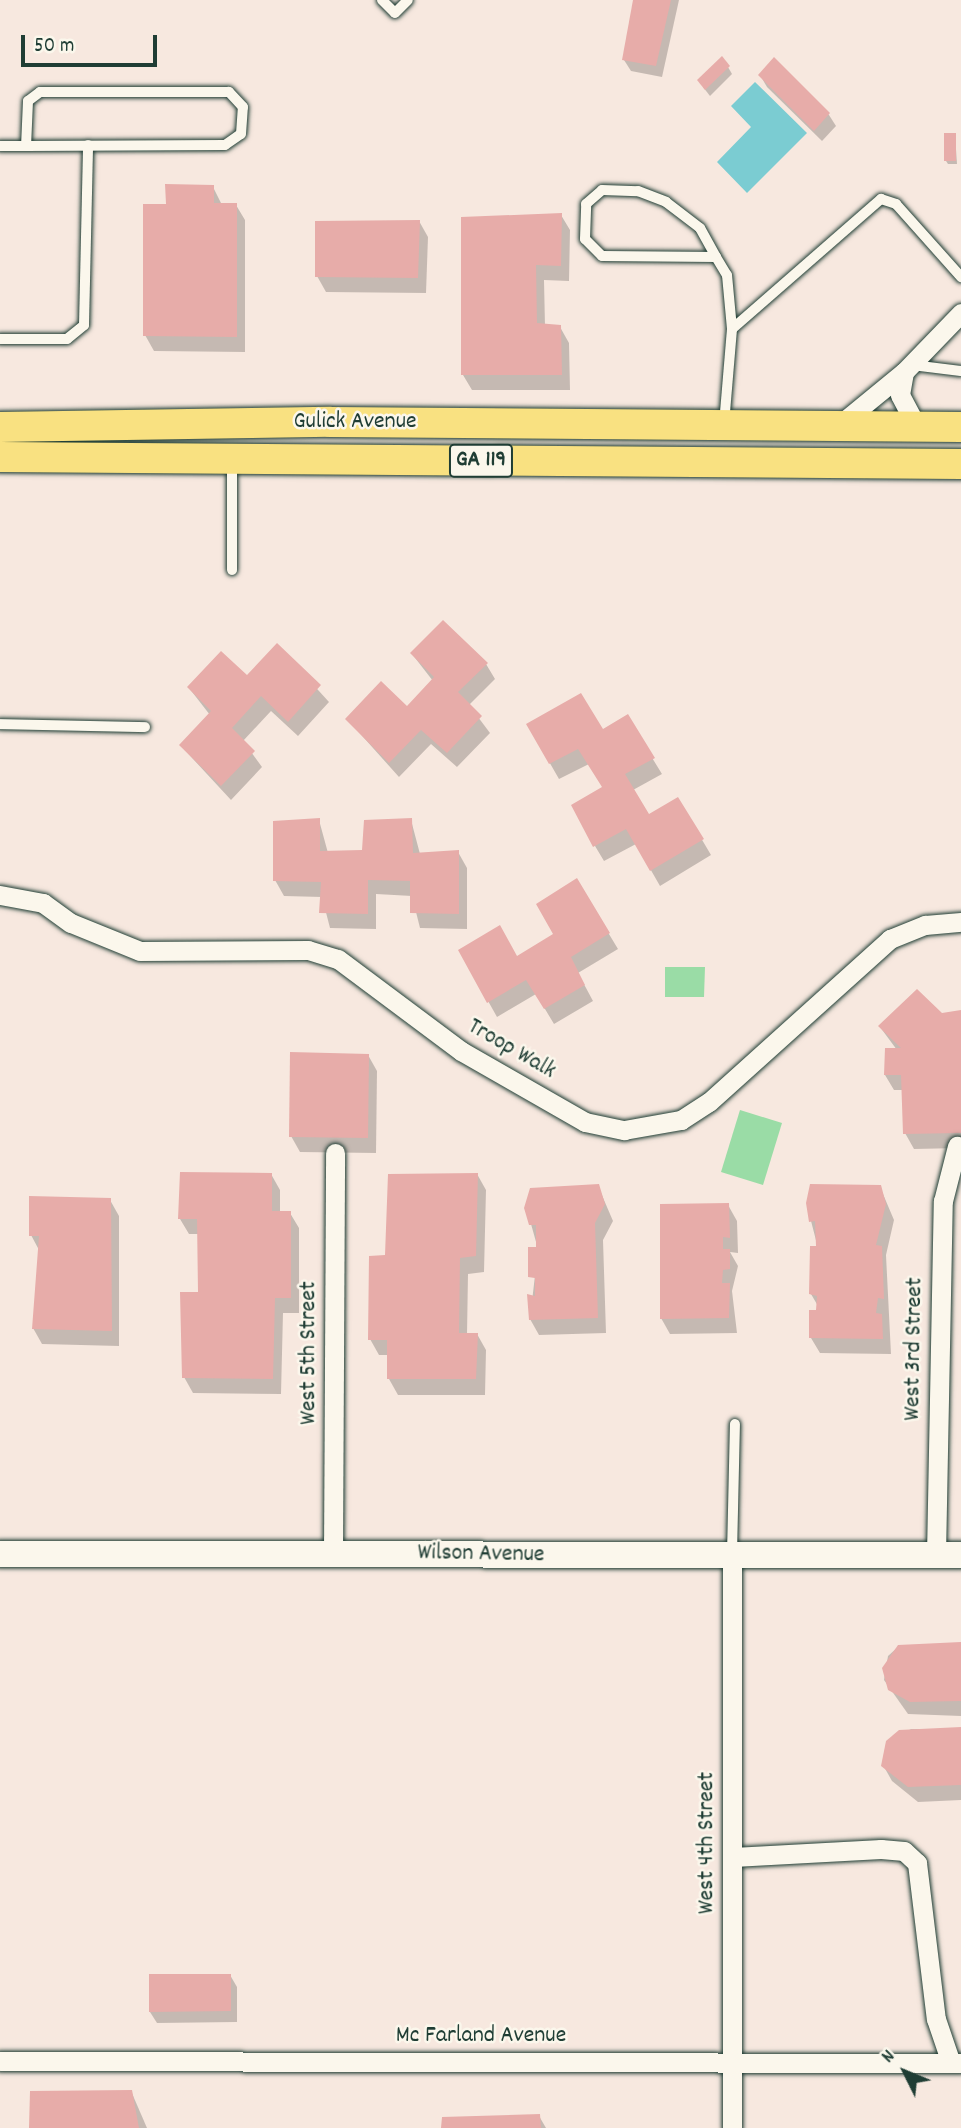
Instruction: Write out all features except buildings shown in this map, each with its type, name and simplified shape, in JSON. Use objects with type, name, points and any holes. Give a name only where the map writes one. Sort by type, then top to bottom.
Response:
[{"type":"main road","name":"Gulick Avenue","points":[[0,427],[330,422],[723,428],[961,427]]},
{"type":"main road","name":"Gulick Avenue","points":[[0,457],[961,464]]},
{"type":"street","points":[[838,426],[908,368],[961,313]]},
{"type":"street","points":[[908,368],[900,395],[917,427]]},
{"type":"street","name":"Troop Walk","points":[[0,895],[43,903],[71,923],[140,951],[308,950],[338,959],[461,1051],[584,1122],[624,1130],[681,1120],[709,1102],[890,939],[925,925],[961,922]]},
{"type":"street","name":"West 3rd Street","points":[[948,1555],[943,1200],[957,1146]]},
{"type":"street","name":"West 5th Street","points":[[333,1554],[335,1153]]},
{"type":"street","name":"Wilson Avenue","points":[[0,1554],[732,1558],[948,1555]]},
{"type":"street","name":"West 4th Street","points":[[732,1558],[732,2128]]},
{"type":"street","points":[[733,1857],[881,1849],[904,1852],[918,1863],[936,2019],[956,2063]]},
{"type":"street","name":"Mc Farland Avenue","points":[[0,2061],[956,2063]]},
{"type":"lane","points":[[382,0],[395,13],[408,0]]},
{"type":"lane","points":[[0,146],[26,146],[88,145],[225,145],[241,134],[243,107],[229,93],[40,93],[28,101],[26,146]]},
{"type":"lane","points":[[0,339],[67,339],[84,325],[88,145]]},
{"type":"lane","points":[[716,257],[602,256],[585,239],[586,204],[602,190],[638,191],[666,202],[700,228],[727,275],[732,329],[723,428]]},
{"type":"lane","points":[[732,329],[881,199],[896,204],[961,277]]},
{"type":"lane","points":[[908,368],[961,371]]},
{"type":"lane","points":[[232,459],[232,570]]},
{"type":"lane","points":[[0,723],[145,727]]},
{"type":"lane","points":[[732,1558],[736,1424]]},
{"type":"green space","points":[[665,967],[705,967],[704,997],[665,997]]},
{"type":"green space","points":[[740,1110],[782,1123],[763,1185],[721,1172]]},
{"type":"water","points":[[755,82],[807,133],[747,193],[717,162],[751,127],[731,106]]}]
